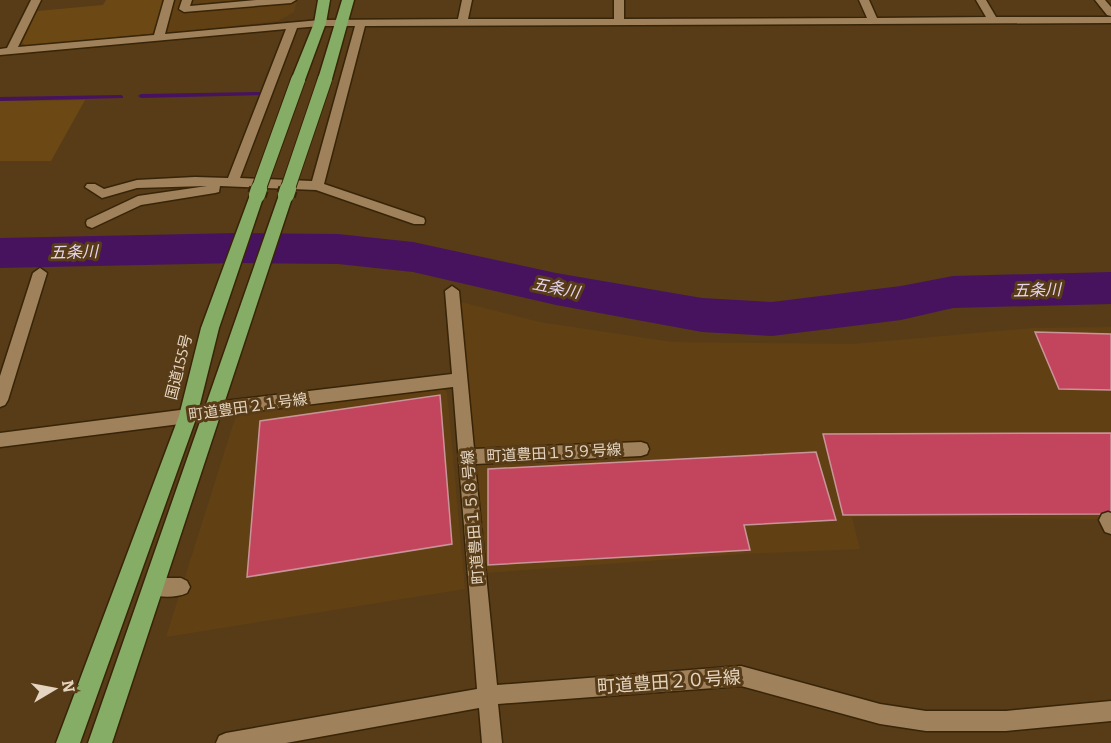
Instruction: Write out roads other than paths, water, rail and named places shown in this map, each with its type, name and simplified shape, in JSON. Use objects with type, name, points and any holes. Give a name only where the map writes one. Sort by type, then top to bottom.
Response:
[{"type":"highway","name":"国道155号","points":[[68,743],[188,416],[210,328],[320,23],[324,0]]},
{"type":"highway","points":[[100,743],[262,270],[343,23],[348,0]]},
{"type":"street","points":[[6,51],[36,0]]},
{"type":"street","points":[[159,37],[169,0]]},
{"type":"street","points":[[187,0],[184,9],[291,0]]},
{"type":"street","points":[[462,22],[467,0]]},
{"type":"street","points":[[619,21],[620,0]]},
{"type":"street","points":[[864,0],[873,21]]},
{"type":"street","points":[[981,0],[993,20]]},
{"type":"street","points":[[1100,0],[1111,13]]},
{"type":"street","points":[[6,51],[320,23],[1111,20]]},
{"type":"street","points":[[317,186],[362,23]]},
{"type":"street","points":[[232,183],[293,25]]},
{"type":"street","points":[[91,187],[102,194],[137,184],[195,181],[317,186],[419,221]]},
{"type":"street","points":[[92,223],[138,201],[213,189],[232,183]]},
{"type":"street","points":[[0,400],[40,273]]},
{"type":"street","name":"町道豊田１５８号線","points":[[452,291],[490,695],[492,743]]},
{"type":"street","name":"町道豊田２１号線","points":[[0,440],[188,416],[215,409],[460,380]]},
{"type":"street","name":"町道豊田１５９号線","points":[[467,457],[641,449]]},
{"type":"street","points":[[154,587],[182,587]]},
{"type":"street","name":"町道豊田２０号線","points":[[226,743],[469,702],[490,695],[741,676],[762,679],[850,708],[903,718],[974,722],[1111,711]]},
{"type":"waterway","points":[[141,96],[261,94]]},
{"type":"waterway","points":[[0,99],[121,97]]},
{"type":"waterway","name":"五条川","points":[[0,253],[239,248],[338,249],[413,257],[556,289],[702,315],[772,319],[901,303],[953,292],[1111,288]]}]
